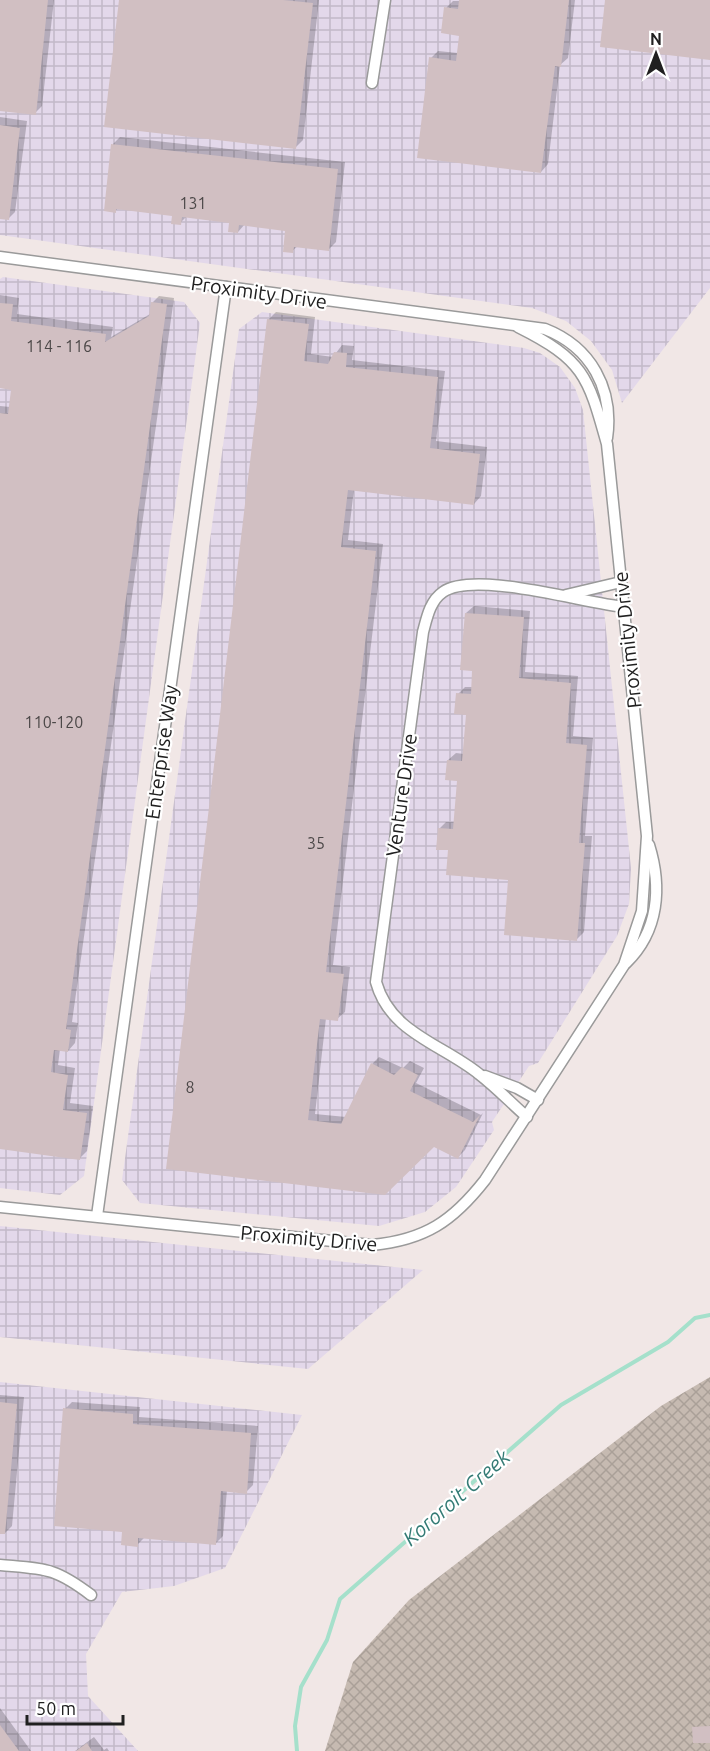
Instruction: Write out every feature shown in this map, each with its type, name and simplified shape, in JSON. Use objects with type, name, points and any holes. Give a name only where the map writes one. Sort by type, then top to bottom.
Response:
[{"type":"street","points":[[372,83],[385,0]]},
{"type":"street","name":"Proximity Drive","points":[[0,257],[518,327],[561,350],[579,368],[591,390],[607,444],[647,836],[642,911],[624,965],[527,1117],[465,1205],[439,1226],[419,1236],[395,1243],[372,1245],[0,1207]]},
{"type":"street","name":"Enterprise Way","points":[[97,1216],[226,287]]},
{"type":"street","name":"Venture Drive","points":[[562,595],[621,582]]},
{"type":"street","name":"Venture Drive","points":[[527,1117],[480,1074],[393,1017],[381,1002],[376,982],[423,632],[428,612],[435,599],[444,591],[474,584],[562,595],[599,605],[624,607]]},
{"type":"street","name":"Venture Drive","points":[[480,1074],[517,1088],[538,1100]]},
{"type":"street","points":[[0,1565],[49,1569],[65,1576],[91,1595]]},
{"type":"shaded area","points":[[0,0],[710,0],[710,288],[622,403],[612,370],[591,341],[566,321],[532,308],[0,235]]},
{"type":"shaded area","points":[[3,277],[184,302],[200,323],[84,1176],[60,1195],[0,1188],[0,279]]},
{"type":"shaded area","points":[[262,312],[524,348],[540,353],[560,367],[575,388],[583,410],[631,868],[629,904],[617,936],[538,1063],[529,1066],[492,1122],[494,1130],[456,1187],[425,1212],[379,1226],[140,1203],[122,1180],[239,329]]},
{"type":"shaded area","points":[[0,1226],[423,1270],[308,1369],[0,1337]]},
{"type":"shaded area","points":[[710,1377],[710,1751],[325,1751],[353,1662],[409,1600],[661,1406]]},
{"type":"shaded area","points":[[0,1382],[302,1415],[225,1568],[174,1586],[122,1592],[86,1654],[88,1696],[138,1751],[0,1751]]},
{"type":"building","points":[[0,0],[48,0],[36,115],[0,111]]},
{"type":"building","points":[[119,0],[283,0],[313,3],[296,149],[104,127]]},
{"type":"building","points":[[459,0],[569,0],[561,67],[555,66],[541,173],[417,158],[429,57],[456,61],[459,36],[441,33],[444,7],[458,9]]},
{"type":"building","points":[[605,0],[710,0],[710,60],[600,47]]},
{"type":"building","points":[[0,125],[20,128],[9,220],[0,219]]},
{"type":"building","points":[[111,144],[338,169],[329,251],[294,247],[293,253],[283,252],[285,231],[239,225],[238,233],[228,232],[229,223],[182,217],[181,225],[171,224],[172,216],[116,209],[116,213],[104,211]]},
{"type":"building","points":[[151,302],[167,304],[66,1029],[71,1030],[68,1052],[54,1050],[51,1072],[68,1075],[63,1110],[87,1113],[80,1160],[0,1149],[0,413],[8,414],[11,390],[0,388],[0,303],[13,304],[11,321],[106,334],[105,342],[149,316]]},
{"type":"building","points":[[267,319],[309,324],[304,361],[328,364],[334,352],[347,353],[346,367],[438,377],[430,448],[480,454],[474,505],[348,490],[341,547],[376,551],[326,972],[344,974],[338,1021],[320,1019],[308,1120],[341,1124],[371,1063],[394,1075],[402,1067],[418,1075],[410,1091],[473,1122],[480,1115],[458,1159],[434,1147],[385,1195],[166,1169]]},
{"type":"building","points":[[465,613],[524,617],[519,678],[571,683],[566,743],[587,745],[579,843],[585,843],[577,941],[504,935],[508,880],[446,875],[448,850],[436,850],[438,828],[453,829],[457,781],[445,780],[447,760],[462,761],[466,715],[454,714],[456,693],[471,694],[472,671],[460,670]]},
{"type":"building","points":[[0,1402],[17,1404],[5,1534],[0,1534]]},
{"type":"building","points":[[63,1408],[133,1414],[133,1424],[251,1433],[247,1494],[221,1491],[216,1545],[138,1538],[138,1547],[121,1545],[122,1532],[54,1526]]},
{"type":"building","points":[[0,1725],[19,1751],[0,1751]]},
{"type":"building","points":[[710,1726],[710,1743],[693,1743],[692,1727]]},
{"type":"building","points":[[87,1743],[92,1751],[76,1751]]},
{"type":"waterway","name":"Kororoit Creek","points":[[297,1751],[295,1726],[301,1687],[327,1640],[340,1599],[561,1405],[668,1342],[695,1318],[710,1315]]}]
